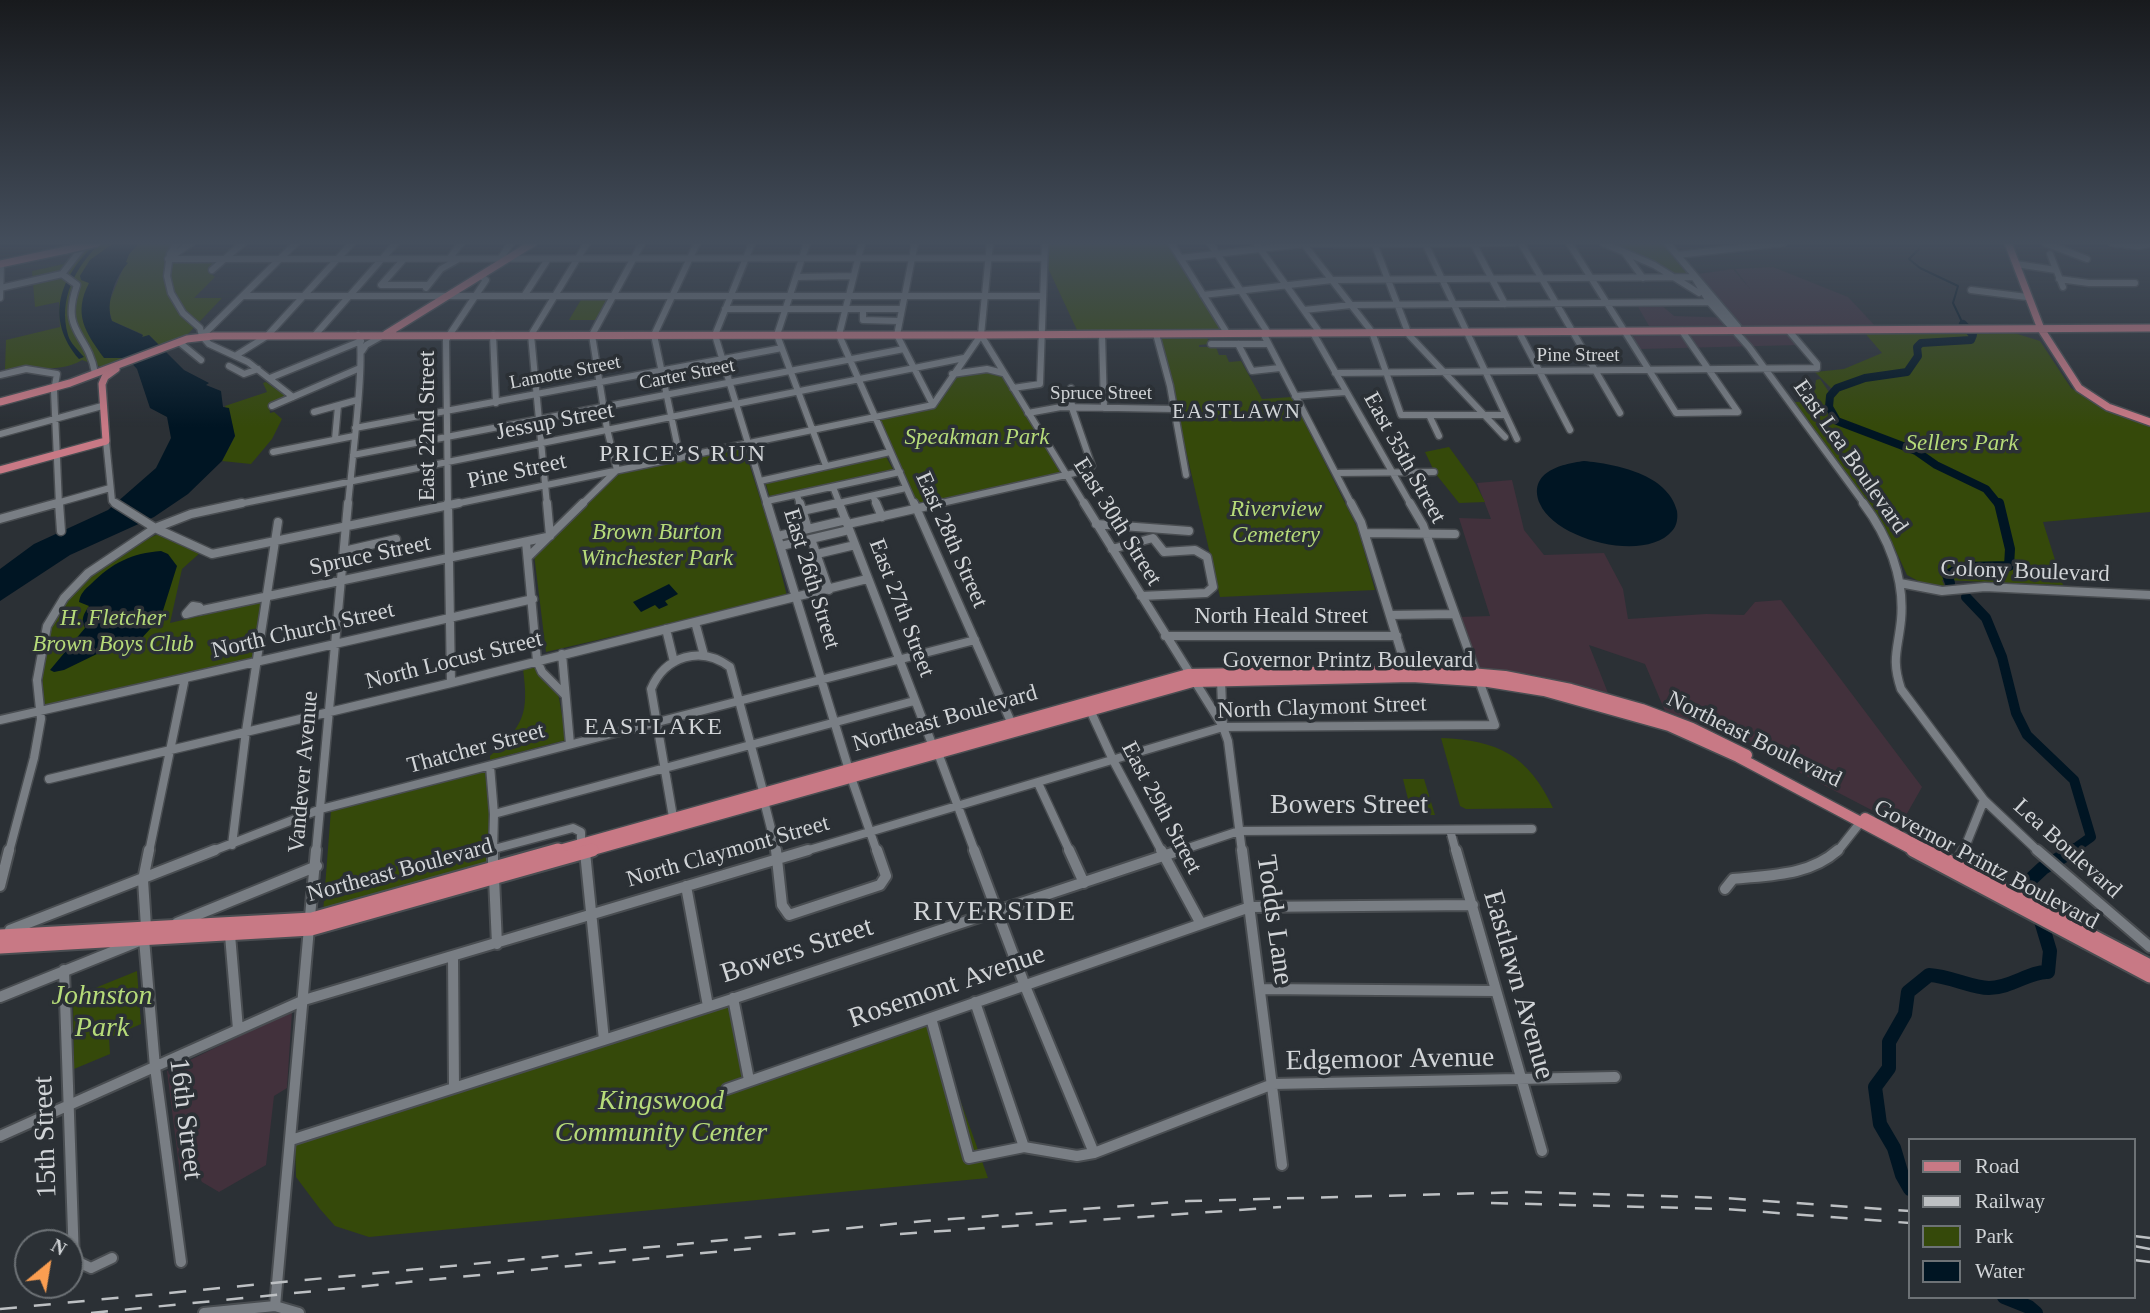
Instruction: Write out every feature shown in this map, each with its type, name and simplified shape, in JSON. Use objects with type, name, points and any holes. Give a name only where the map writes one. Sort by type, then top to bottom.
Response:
[{"type":"main road","points":[[382,335],[434,304]]},
{"type":"main road","points":[[2030,304],[2049,344],[2086,395],[2119,413],[2150,422]]},
{"type":"main road","points":[[0,402],[55,388],[202,336],[315,335],[360,338],[382,335],[1041,335],[2150,328]]},
{"type":"main road","points":[[2007,329],[2033,335],[2049,344]]},
{"type":"main road","points":[[101,393],[105,377],[123,364]]},
{"type":"main road","points":[[0,470],[106,441],[101,393],[95,373]]},
{"type":"main road","name":"Northeast Boulevard","points":[[311,924],[935,749],[1011,722],[1190,678],[1409,674],[1476,677]]},
{"type":"main road","name":"Governor Printz Boulevard","points":[[1190,678],[1221,681],[1409,674]]},
{"type":"main road","name":"Governor Printz Boulevard","points":[[1476,677],[1555,693],[1669,726],[1738,757],[1862,820],[1923,856],[2150,966]]},
{"type":"main road","name":"Northeast Boulevard","points":[[935,749],[951,749],[1090,710],[1190,678]]},
{"type":"main road","points":[[951,749],[968,740],[1007,729],[1011,722]]},
{"type":"main road","name":"Northeast Boulevard","points":[[583,848],[657,821],[764,796]]},
{"type":"main road","name":"Governor Printz Boulevard","points":[[1862,820],[1886,829],[1951,862],[2027,907]]},
{"type":"main road","points":[[1923,856],[1951,862]]},
{"type":"main road","name":"Northeast Boulevard","points":[[0,934],[145,933],[311,924],[417,900],[433,891],[494,873]]},
{"type":"main road","name":"Governor Printz Boulevard","points":[[2048,917],[2150,976]]},
{"type":"main road","name":"Northeast Boulevard","points":[[0,947],[145,933],[171,926],[226,930]]},
{"type":"street","points":[[71,304],[75,334],[94,359],[95,373]]},
{"type":"street","points":[[178,304],[183,313],[200,328],[202,336],[215,348],[258,369],[293,397]]},
{"type":"street","points":[[202,336],[235,304]]},
{"type":"street","points":[[235,356],[267,336],[296,304]]},
{"type":"street","points":[[315,335],[343,304]]},
{"type":"street","points":[[447,335],[469,304]]},
{"type":"street","points":[[550,304],[531,335],[550,536]]},
{"type":"street","points":[[528,557],[617,470],[607,429],[592,335],[609,304]]},
{"type":"street","points":[[668,304],[654,335],[680,458]]},
{"type":"street","points":[[715,335],[727,304]]},
{"type":"street","points":[[787,304],[776,335],[826,466]]},
{"type":"street","points":[[839,335],[845,304]]},
{"type":"street","points":[[903,304],[897,335],[933,405]]},
{"type":"street","points":[[933,405],[951,374],[981,335],[984,304]]},
{"type":"street","points":[[1013,388],[1040,382],[1043,304]]},
{"type":"street","points":[[1209,304],[1227,333]]},
{"type":"street","points":[[1249,304],[1366,533],[1409,674]]},
{"type":"street","name":"East 35th Street","points":[[1300,304],[1345,392],[1426,534],[1495,725]]},
{"type":"street","points":[[1304,310],[1386,304]]},
{"type":"street","points":[[1399,304],[1409,335],[1505,437]]},
{"type":"street","points":[[1453,304],[1517,439]]},
{"type":"street","points":[[1558,304],[1620,413]]},
{"type":"street","points":[[1609,304],[1676,413],[1738,412],[1682,331]]},
{"type":"street","name":"East Lea Boulevard","points":[[1714,304],[1766,370],[1881,529],[1896,564],[1900,583],[1901,618],[1894,667],[1902,689],[1984,800]]},
{"type":"street","points":[[1351,305],[1372,332],[1401,415],[1505,415]]},
{"type":"street","points":[[725,309],[902,310]]},
{"type":"street","points":[[863,309],[861,317],[866,321],[899,321]]},
{"type":"street","name":"Pine Street","points":[[1335,373],[1710,372],[1814,369],[1816,364],[1789,331]]},
{"type":"street","points":[[1519,332],[1570,430]]},
{"type":"street","points":[[1102,334],[1104,408]]},
{"type":"street","points":[[1156,334],[1186,475]]},
{"type":"street","points":[[362,351],[366,345],[382,335]]},
{"type":"street","name":"East 22nd Street","points":[[447,335],[451,683]]},
{"type":"street","points":[[493,335],[496,403]]},
{"type":"street","name":"East 26th Street","points":[[715,335],[851,773],[886,869],[886,876],[880,885],[789,915],[782,905],[778,858]]},
{"type":"street","name":"East 28th Street","points":[[839,335],[1011,722]]},
{"type":"street","name":"East 30th Street","points":[[981,335],[1190,678],[1223,727]]},
{"type":"street","points":[[270,379],[360,338]]},
{"type":"street","name":"Vandever Avenue","points":[[275,1306],[358,400],[362,351],[360,338]]},
{"type":"street","points":[[179,342],[201,360]]},
{"type":"street","points":[[1211,344],[1268,344]]},
{"type":"street","points":[[1238,344],[1252,371],[1280,368]]},
{"type":"street","name":"Lamotte Street","points":[[273,452],[448,411],[782,348]]},
{"type":"street","points":[[971,348],[988,348]]},
{"type":"street","name":"Carter Street","points":[[353,455],[904,349]]},
{"type":"street","points":[[962,360],[966,368],[975,370]]},
{"type":"street","name":"Jessup Street","points":[[0,886],[34,758],[41,719],[37,680],[47,626],[56,610],[88,573],[152,526],[191,514],[350,480],[962,360]]},
{"type":"street","points":[[987,369],[996,360]]},
{"type":"street","points":[[229,366],[244,374],[258,369]]},
{"type":"street","points":[[272,406],[360,368]]},
{"type":"street","points":[[0,374],[26,369],[57,374],[56,455],[62,528]]},
{"type":"street","points":[[951,374],[987,369],[1004,373]]},
{"type":"street","points":[[781,546],[882,516],[1066,476],[1092,466],[1072,408],[1071,388]]},
{"type":"street","points":[[1295,396],[1345,392]]},
{"type":"street","points":[[314,412],[358,400]]},
{"type":"street","name":"Pine Street","points":[[110,488],[112,501],[152,526],[208,554],[813,432],[933,405]]},
{"type":"street","points":[[0,434],[102,406]]},
{"type":"street","points":[[335,439],[338,406]]},
{"type":"street","name":"Spruce Street","points":[[1028,413],[1050,408],[1174,410]]},
{"type":"street","points":[[1429,415],[1438,436]]},
{"type":"street","points":[[0,519],[110,488],[106,441]]},
{"type":"street","points":[[760,481],[891,452]]},
{"type":"street","points":[[767,502],[900,472]]},
{"type":"street","points":[[1336,473],[1434,472]]},
{"type":"street","name":"East 27th Street","points":[[833,487],[1025,986],[1094,1153]]},
{"type":"street","points":[[802,511],[906,488]]},
{"type":"street","points":[[797,495],[808,529]]},
{"type":"street","points":[[873,496],[882,516]]},
{"type":"street","points":[[232,845],[246,731],[278,522]]},
{"type":"street","points":[[1096,524],[1189,531]]},
{"type":"street","points":[[778,536],[808,529],[848,525]]},
{"type":"street","points":[[1366,533],[1455,534]]},
{"type":"street","name":"Spruce Street","points":[[198,611],[550,536]]},
{"type":"street","points":[[1112,549],[1153,538],[1164,552],[1195,550],[1207,556],[1213,587],[1206,593],[1141,596]]},
{"type":"street","points":[[344,551],[396,539]]},
{"type":"street","points":[[811,539],[829,590]]},
{"type":"street","points":[[526,542],[537,661],[542,672],[565,695]]},
{"type":"street","points":[[817,554],[855,545]]},
{"type":"street","name":"North Locust Street","points":[[49,779],[451,683],[867,579]]},
{"type":"street","name":"Colony Boulevard","points":[[1900,583],[1957,590],[1985,587],[2150,595]]},
{"type":"street","name":"North Church Street","points":[[0,720],[533,599]]},
{"type":"street","points":[[1391,615],[1454,614]]},
{"type":"street","points":[[695,622],[704,655]]},
{"type":"street","points":[[666,629],[674,662]]},
{"type":"street","name":"North Heald Street","points":[[1165,636],[1397,636]]},
{"type":"street","name":"Thatcher Street","points":[[0,934],[321,809],[975,640]]},
{"type":"street","points":[[562,654],[570,744]]},
{"type":"street","points":[[673,817],[652,685],[661,671],[674,662],[704,655],[719,658],[730,667],[740,700],[778,858]]},
{"type":"street","name":"16th Street","points":[[181,1262],[155,1067],[143,880],[168,749],[185,678]]},
{"type":"street","name":"Todds Lane","points":[[1221,681],[1223,727],[1228,741],[1282,1165]]},
{"type":"street","points":[[495,814],[914,701]]},
{"type":"street","name":"East 29th Street","points":[[1090,710],[1113,760],[1200,922]]},
{"type":"street","name":"North Claymont Street","points":[[0,1136],[304,1000],[1223,727],[1495,725]]},
{"type":"street","points":[[490,766],[495,814],[494,873],[498,944]]},
{"type":"street","points":[[1038,783],[1084,883]]},
{"type":"street","name":"Lea Boulevard","points":[[1951,862],[1958,860],[1963,853],[1984,800],[2068,878],[2150,947]]},
{"type":"street","points":[[1725,889],[1733,879],[1802,873],[1817,867],[1830,859],[1847,842],[1862,820]]},
{"type":"street","points":[[494,849],[573,828],[581,832],[604,1040]]},
{"type":"street","name":"Eastlawn Avenue","points":[[1450,830],[1542,1151]]},
{"type":"street","name":"Bowers Street","points":[[291,1140],[1239,831],[1532,830]]},
{"type":"street","points":[[171,926],[317,866]]},
{"type":"street","points":[[686,886],[708,1006]]},
{"type":"street","name":"Rosemont Avenue","points":[[727,1089],[1200,922],[1250,907],[1473,905]]},
{"type":"street","points":[[226,930],[238,1029]]},
{"type":"street","points":[[0,996],[145,933]]},
{"type":"street","points":[[453,956],[454,1088]]},
{"type":"street","name":"15th Street","points":[[64,970],[74,1260],[91,1268],[112,1258]]},
{"type":"street","points":[[1261,989],[1496,991]]},
{"type":"street","points":[[733,998],[749,1080]]},
{"type":"street","points":[[975,1002],[1024,1147]]},
{"type":"street","points":[[931,1018],[969,1158],[1024,1147],[1077,1156],[1094,1153]]},
{"type":"street","name":"Edgemoor Avenue","points":[[1094,1153],[1273,1084],[1615,1077]]},
{"type":"street","points":[[204,1313],[275,1306],[299,1313]]},
{"type":"shaded area","points":[[1721,304],[1855,304],[1877,328],[1784,328],[1798,345],[1640,349],[1632,334],[1653,333],[1637,305],[1661,305],[1674,316],[1732,318]]},
{"type":"shaded area","points":[[1512,480],[1524,530],[1544,555],[1604,553],[1623,589],[1628,619],[1706,614],[1744,615],[1755,602],[1781,600],[1922,787],[1905,817],[1881,815],[1749,746],[1665,711],[1645,664],[1589,645],[1608,693],[1530,674],[1477,668],[1459,617],[1490,616],[1459,518],[1491,519],[1477,483]]},
{"type":"shaded area","points":[[292,1011],[287,1088],[274,1096],[266,1165],[219,1192],[202,1182],[193,1165],[180,1174],[167,1071]]},
{"type":"green space","points":[[59,304],[100,304],[127,358],[102,367],[82,360],[63,367],[5,370],[6,340],[60,327]]},
{"type":"green space","points":[[216,304],[186,336],[159,345],[149,335],[143,338],[142,334],[112,321],[108,305]]},
{"type":"green space","points":[[578,304],[605,304],[596,320],[569,320]]},
{"type":"green space","name":"Riverview Cemetery","points":[[1065,304],[1207,304],[1223,330],[1206,330],[1209,344],[1199,347],[1216,347],[1219,355],[1226,355],[1229,362],[1241,361],[1262,399],[1292,397],[1358,529],[1375,590],[1220,597],[1158,330],[1077,330]]},
{"type":"green space","name":"Sellers Park","points":[[1864,332],[2011,332],[2040,341],[2071,388],[2110,412],[2150,425],[2150,512],[2043,522],[2063,585],[1942,580],[1945,587],[1922,583],[1907,575],[1885,527],[1794,402],[1813,402],[1816,380],[1820,379],[1829,392],[1832,389],[1815,372],[1844,369],[1882,353]]},
{"type":"green space","name":"Speakman Park","points":[[956,372],[1004,373],[1066,476],[915,509],[875,418],[933,405]]},
{"type":"green space","points":[[266,382],[287,397],[269,405],[270,413],[274,412],[282,419],[272,439],[251,464],[222,461],[235,436],[225,406],[267,392],[263,383]]},
{"type":"green space","points":[[1449,447],[1485,502],[1459,503],[1435,473],[1425,452]]},
{"type":"green space","name":"Brown Burton Winchester Park","points":[[744,448],[772,536],[787,596],[546,652],[534,554],[617,474]]},
{"type":"green space","points":[[885,455],[894,471],[770,498],[765,481]]},
{"type":"green space","name":"H. Fletcher Brown Boys Club","points":[[158,534],[201,552],[182,569],[170,623],[263,601],[254,660],[45,707],[42,666],[44,635],[56,610],[94,571]]},
{"type":"green space","points":[[533,666],[558,692],[566,740],[490,760],[490,756],[517,727],[524,708],[523,669]]},
{"type":"green space","points":[[1441,738],[1479,742],[1509,754],[1533,775],[1553,808],[1466,809],[1460,806]]},
{"type":"green space","points":[[485,771],[494,864],[323,913],[331,810]]},
{"type":"green space","points":[[1403,779],[1424,779],[1435,815],[1412,815]]},
{"type":"green space","name":"Johnston Park","points":[[137,971],[141,1024],[109,1038],[110,1054],[74,1069],[73,997]]},
{"type":"green space","name":"Kingswood Community Center","points":[[729,1000],[746,1081],[931,1018],[988,1178],[369,1237],[335,1226],[296,1177],[295,1142]]},
{"type":"water","points":[[61,304],[66,304],[65,322],[69,338],[84,357],[79,359],[68,344],[60,313]]},
{"type":"water","points":[[82,304],[110,304],[112,321],[143,335],[142,337],[149,335],[184,370],[209,383],[206,385],[221,391],[223,407],[229,408],[235,436],[222,461],[188,494],[154,517],[70,555],[0,601],[0,569],[34,544],[108,510],[156,468],[171,438],[167,417],[150,408],[137,369],[127,358],[104,358],[91,340],[82,313]]},
{"type":"water","points":[[1584,461],[1625,468],[1663,488],[1672,498],[1677,511],[1674,529],[1659,541],[1623,546],[1582,537],[1549,517],[1540,504],[1537,493],[1542,478],[1556,468]]},
{"type":"water","points":[[161,551],[168,554],[177,566],[161,617],[141,639],[101,652],[64,670],[50,670],[85,628],[83,619],[89,606],[79,602],[85,590],[123,560]]},
{"type":"water","points":[[669,584],[678,594],[665,601],[668,605],[659,609],[655,605],[641,612],[633,602]]},
{"type":"waterway","points":[[1954,304],[1963,324]]},
{"type":"waterway","points":[[1963,324],[1973,335],[1971,340],[1921,343],[1917,347],[1918,356],[1907,372],[1865,378],[1837,388],[1830,396],[1829,407],[1837,421],[1916,451],[1936,465],[1986,489],[1999,505]]},
{"type":"waterway","points":[[1950,583],[1947,575],[1962,567],[2009,566],[2010,549],[1999,503]]},
{"type":"waterway","points":[[1966,597],[1986,618],[2002,657],[2016,713],[2027,735],[2074,780],[2091,837],[2070,852]]},
{"type":"waterway","points":[[1909,1187],[1902,1175],[1894,1148],[1880,1124],[1875,1087],[1889,1068],[1889,1042],[1905,1014],[1908,992],[1929,975],[1989,988],[2048,972],[2050,951],[2029,881],[2043,868],[2074,850]]},
{"type":"waterway","points":[[2009,1299],[2029,1307],[2036,1313]]},
{"type":"railway","points":[[0,1309],[924,1221],[1189,1201],[1525,1192],[1724,1198],[1909,1211]]},
{"type":"railway","points":[[1491,1203],[1725,1209],[1909,1223]]},
{"type":"railway","points":[[900,1234],[1281,1207]]},
{"type":"railway","points":[[2136,1236],[2150,1238]]},
{"type":"railway","points":[[2136,1246],[2150,1249]]},
{"type":"railway","points":[[91,1313],[765,1247]]},
{"type":"railway","points":[[2136,1260],[2150,1262]]},
{"type":"district","name":"EASTLAWN","points":[[1237,412]]},
{"type":"district","name":"PRICE’S RUN","points":[[683,455]]},
{"type":"district","name":"EASTLAKE","points":[[654,728]]},
{"type":"district","name":"RIVERSIDE","points":[[995,913]]}]
